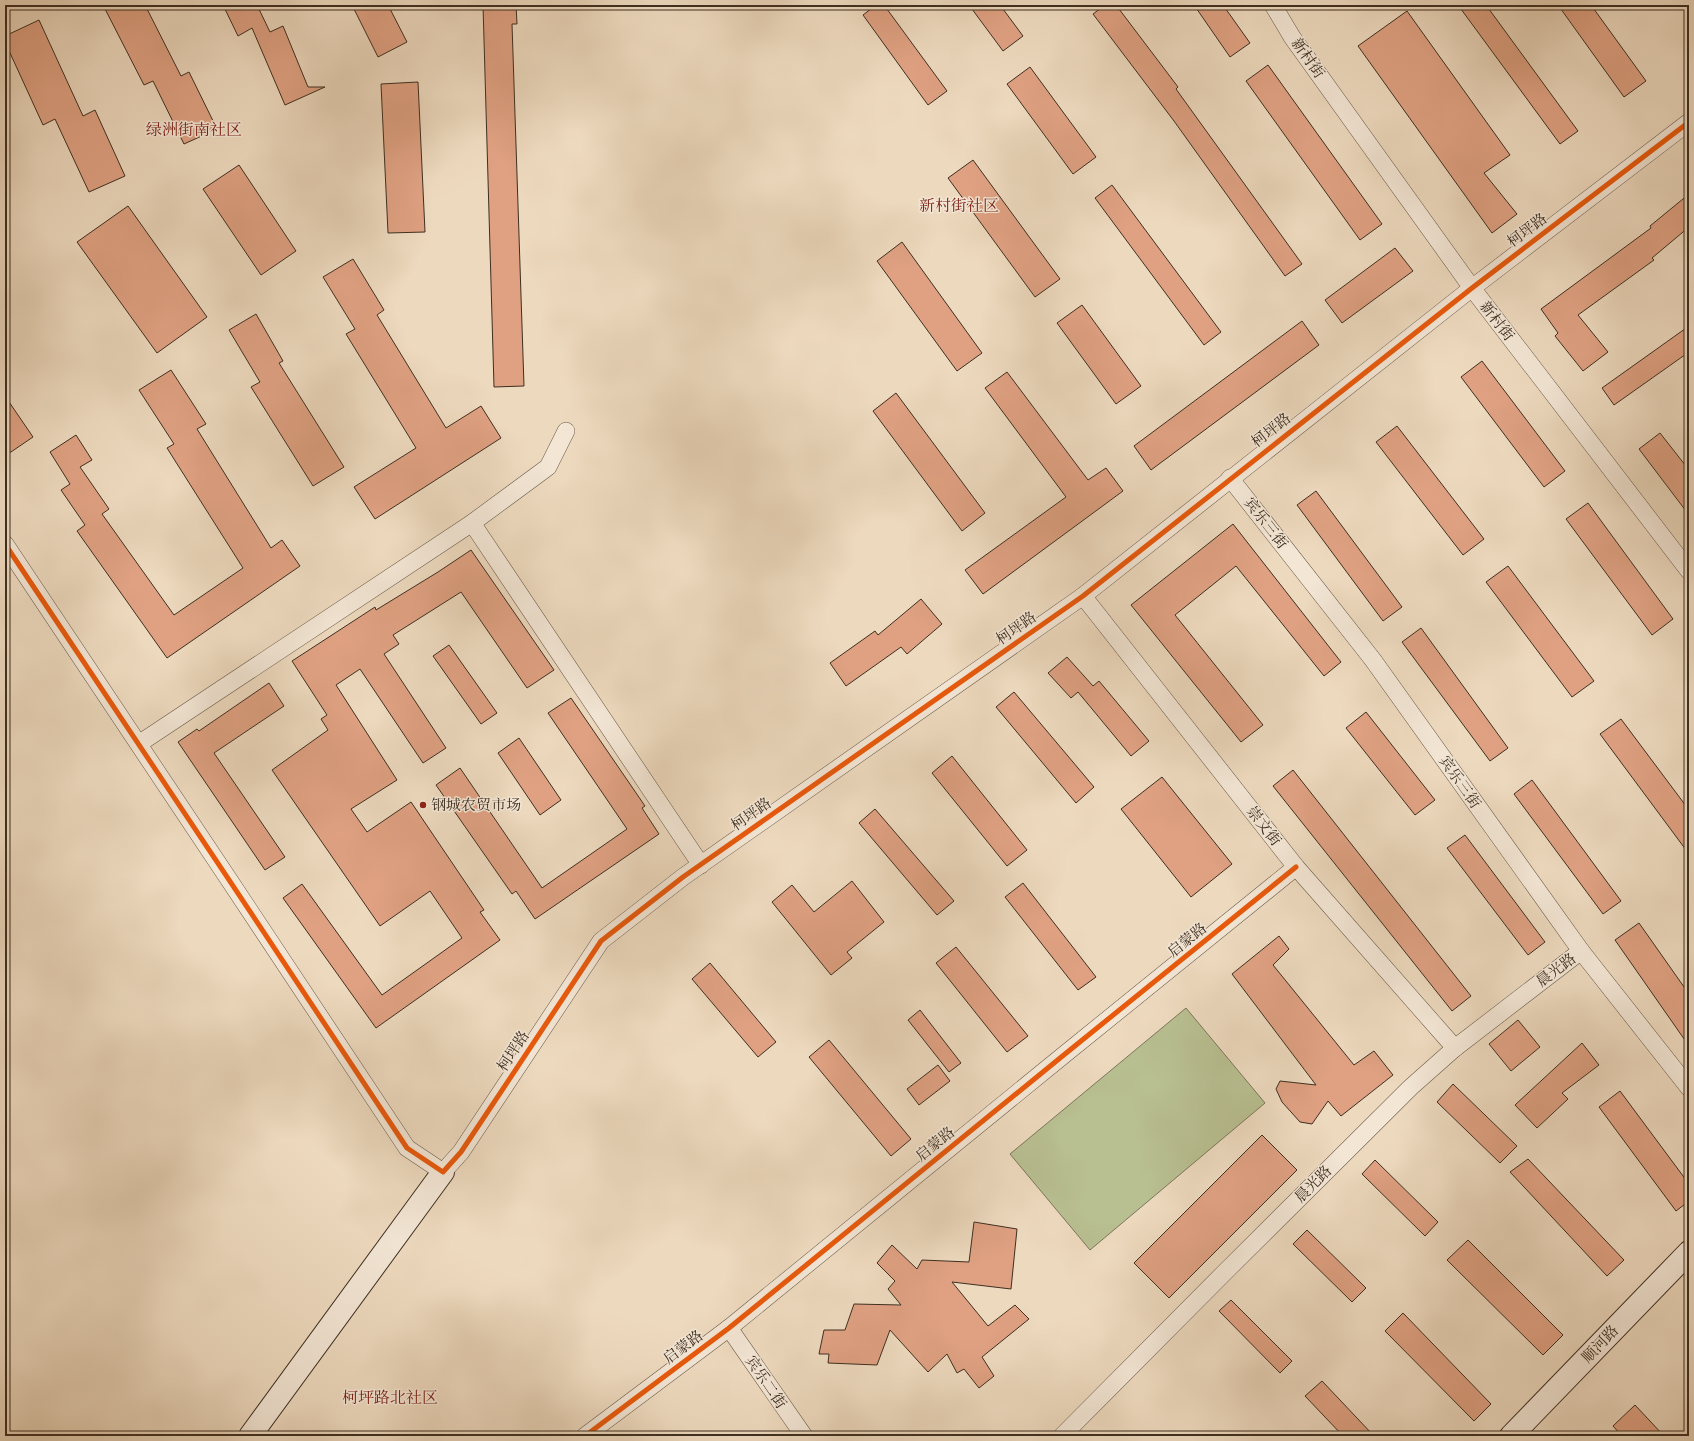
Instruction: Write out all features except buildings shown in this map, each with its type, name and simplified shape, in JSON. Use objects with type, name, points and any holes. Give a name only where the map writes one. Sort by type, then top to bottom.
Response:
[{"type":"street","name":"新村街","points":[[1273,5],[1292,37],[1472,288],[1689,571]]},
{"type":"street","name":"柯坪路","points":[[443,1172],[461,1152],[601,941],[701,865],[1082,596],[1472,288],[1689,122]]},
{"type":"street","points":[[140,743],[472,522],[548,467],[566,431]]},
{"type":"street","name":"宾乐三街","points":[[1230,478],[1373,660],[1581,951],[1689,1088]]},
{"type":"street","points":[[472,522],[701,865]]},
{"type":"street","points":[[5,544],[140,743],[244,905],[407,1148],[443,1172],[250,1436]]},
{"type":"street","name":"崇文街","points":[[1082,596],[1296,867],[1455,1048]]},
{"type":"street","name":"启蒙路","points":[[586,1436],[729,1328],[1064,1054],[1296,867]]},
{"type":"street","name":"晨光路","points":[[1062,1436],[1231,1265],[1412,1087],[1455,1048],[1581,951]]},
{"type":"street","name":"顺河路","points":[[1511,1436],[1689,1252]]},
{"type":"street","name":"宾乐二街","points":[[729,1328],[804,1436]]},
{"type":"green space","points":[[1186,1008],[1265,1103],[1090,1250],[1010,1154]]},
{"type":"cycle path","points":[[5,544],[407,1148],[443,1172],[461,1152],[601,941],[683,877],[1083,596],[1472,288],[1689,122]]},
{"type":"cycle path","points":[[585,1436],[729,1328],[1296,867]]},
{"type":"place","name":"钢城农贸市场","points":[[423,805]]},
{"type":"district","name":"绿洲街南社区","points":[[194,129]]},
{"type":"district","name":"新村街社区","points":[[959,205]]},
{"type":"district","name":"柯坪路北社区","points":[[390,1397]]}]
